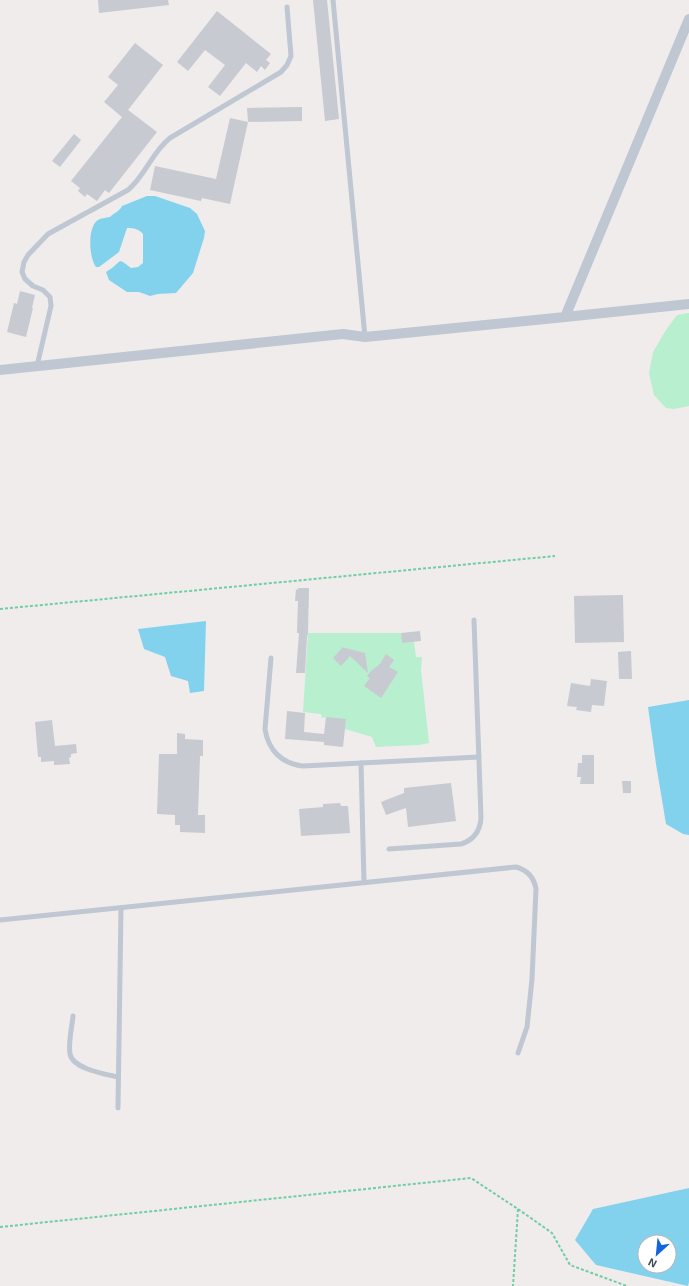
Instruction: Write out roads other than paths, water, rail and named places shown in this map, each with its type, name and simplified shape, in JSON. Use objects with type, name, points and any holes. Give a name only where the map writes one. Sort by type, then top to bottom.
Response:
[{"type":"street","points":[[565,317],[689,19]]},
{"type":"street","points":[[0,370],[343,334],[365,337],[689,304]]},
{"type":"lane","points":[[333,0],[365,337]]},
{"type":"lane","points":[[37,366],[51,306],[50,297],[43,290],[33,286],[25,279],[22,272],[24,262],[28,254],[48,234],[128,190],[135,184],[161,145],[170,138],[281,72],[288,65],[291,56],[287,7]]},
{"type":"lane","points":[[388,849],[461,844],[471,840],[477,832],[480,823],[474,620]]},
{"type":"lane","points":[[271,658],[266,730],[268,743],[276,754],[285,761],[297,765],[479,757]]},
{"type":"lane","points":[[360,763],[364,882]]},
{"type":"lane","points":[[0,920],[511,867],[521,869],[530,875],[535,883],[536,889],[532,979],[527,1027],[518,1052]]},
{"type":"lane","points":[[118,1108],[121,908]]},
{"type":"lane","points":[[73,1016],[69,1048],[70,1055],[74,1061],[80,1066],[118,1077]]},
{"type":"water","points":[[147,196],[155,196],[190,208],[197,214],[205,231],[193,273],[176,293],[150,296],[139,292],[127,292],[109,280],[106,272],[120,261],[131,268],[138,267],[143,263],[143,234],[138,230],[127,228],[119,252],[99,267],[96,267],[92,257],[90,243],[94,224],[99,219],[110,217],[122,206]]},
{"type":"water","points":[[206,621],[204,691],[190,693],[188,681],[171,676],[165,657],[144,649],[138,629]]},
{"type":"water","points":[[689,700],[689,835],[683,834],[666,824],[648,707]]},
{"type":"water","points":[[689,1188],[688,1286],[596,1265],[575,1240],[593,1209]]}]
